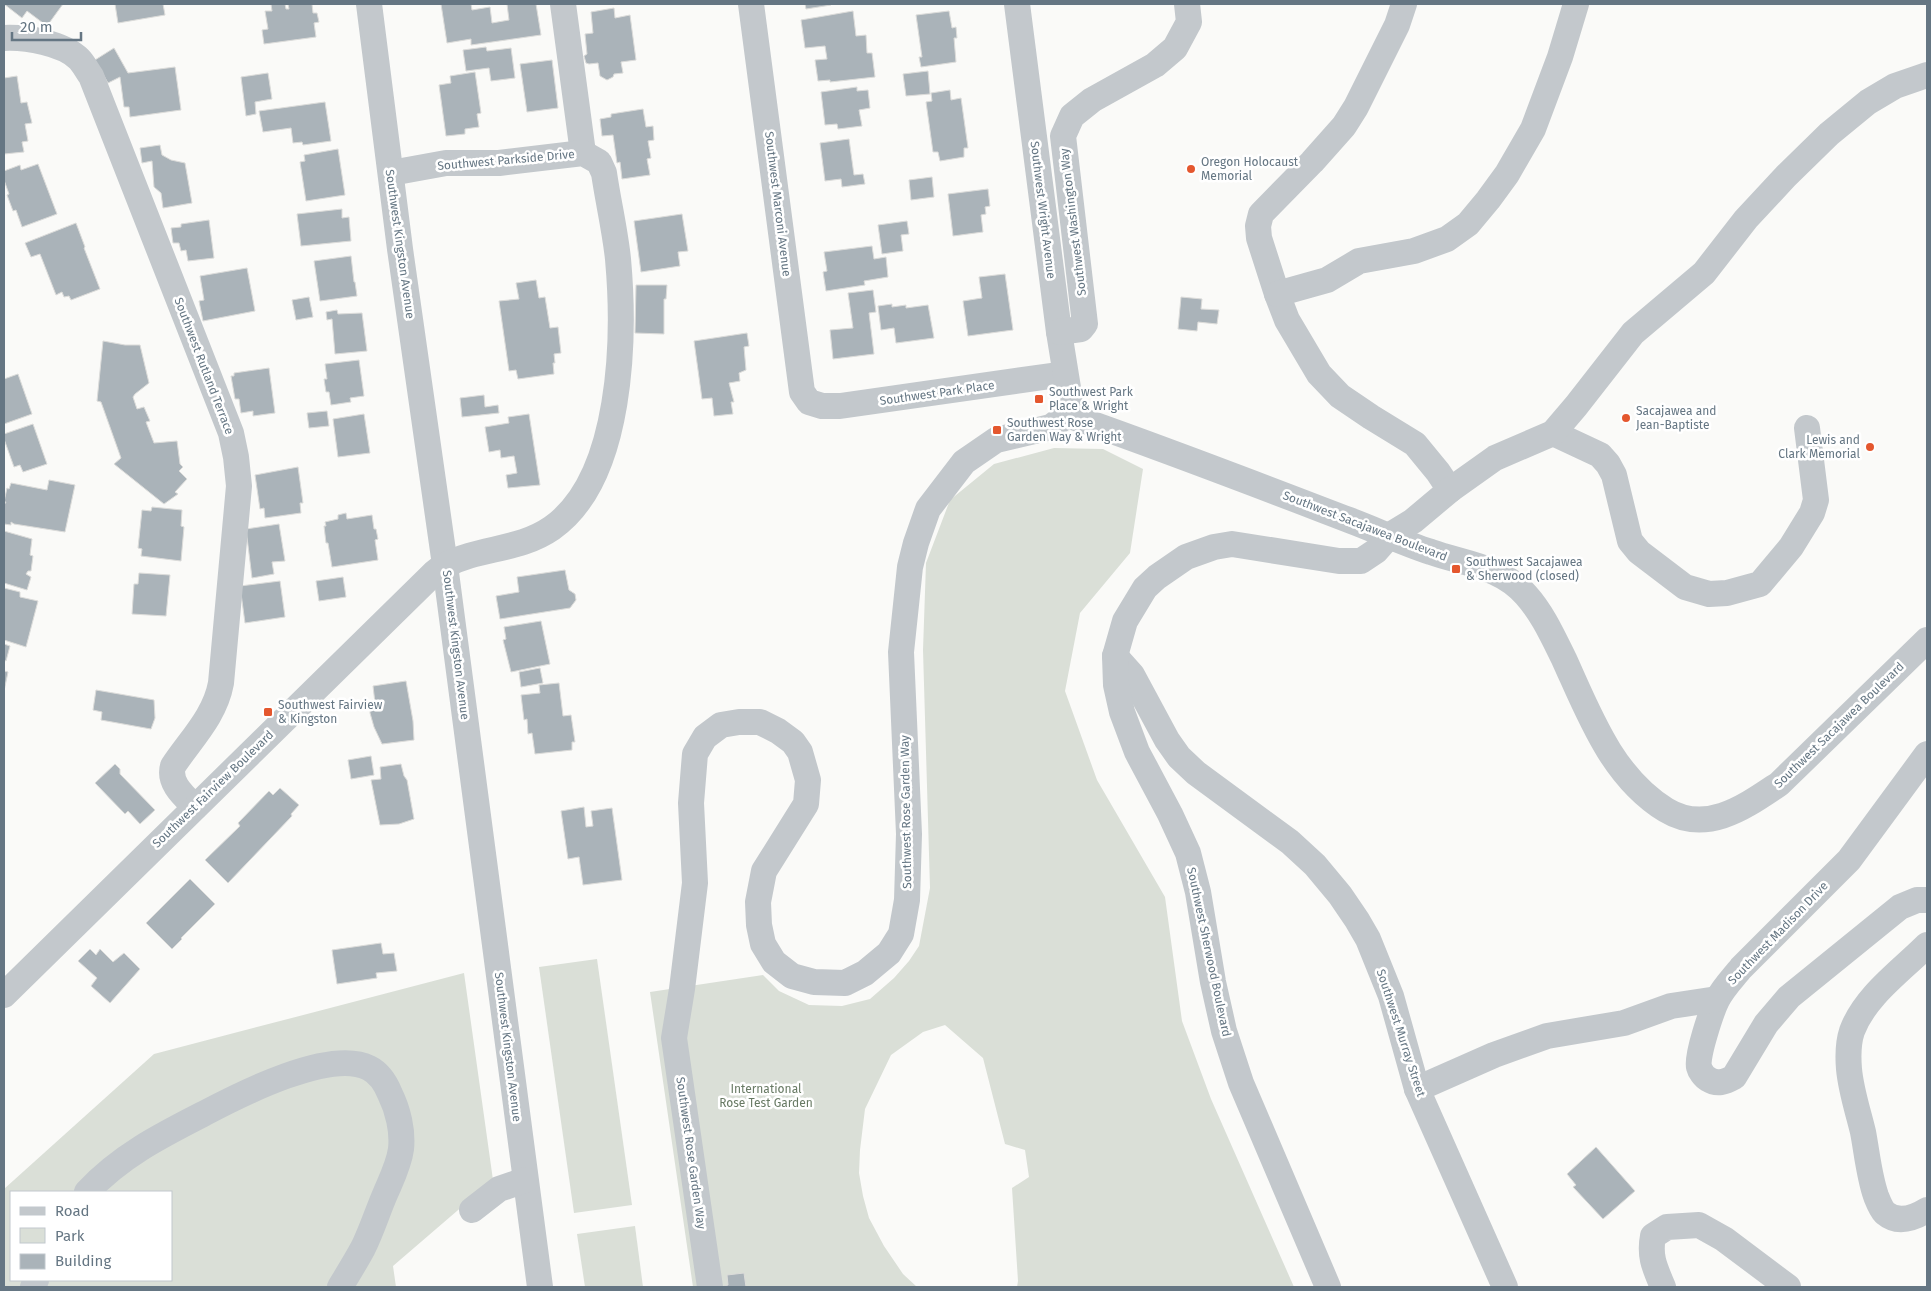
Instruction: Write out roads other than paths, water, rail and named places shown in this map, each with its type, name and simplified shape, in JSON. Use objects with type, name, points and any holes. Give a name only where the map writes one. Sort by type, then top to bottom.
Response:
[{"type":"street","name":"Southwest Kingston Avenue","points":[[369,4],[540,1287]]},
{"type":"street","points":[[563,4],[583,153]]},
{"type":"street","name":"Southwest Marconi Avenue","points":[[751,4],[802,392],[809,402]]},
{"type":"street","name":"Southwest Wright Avenue","points":[[1016,4],[1070,407],[1067,415]]},
{"type":"street","name":"Southwest Washington Way","points":[[1059,332],[1081,329],[1085,324],[1063,136],[1065,128],[1072,116],[1092,100],[1155,65],[1175,48],[1189,22],[1187,4]]},
{"type":"street","points":[[1404,4],[1397,25],[1356,107],[1344,126],[1312,162],[1268,204],[1261,214],[1258,226],[1259,238],[1287,320],[1319,374],[1340,396],[1415,444],[1450,490]]},
{"type":"street","points":[[1277,294],[1327,280],[1359,261],[1414,251],[1447,239],[1468,224],[1507,174],[1533,129],[1560,56],[1576,4]]},
{"type":"street","name":"Southwest Rutland Terrace","points":[[4,38],[22,37],[66,50],[79,59],[91,76],[231,433],[239,486],[220,690],[214,708],[172,766],[171,772],[174,783],[195,808]]},
{"type":"street","points":[[1807,428],[1816,500],[1812,513],[1791,547],[1760,584],[1727,593],[1709,594],[1685,587],[1639,552],[1630,541],[1614,475],[1608,464],[1600,455],[1553,433],[1633,333],[1704,273],[1746,220],[1786,176],[1829,134],[1868,102],[1895,86],[1927,75]]},
{"type":"street","name":"Southwest Parkside Drive","points":[[391,173],[446,163],[499,163],[583,153],[599,162],[604,173],[618,259],[619,356],[615,405],[603,452],[588,487],[576,506],[563,520],[552,528],[522,544],[471,556],[445,565]]},
{"type":"street","name":"Southwest Park Place","points":[[809,402],[822,406],[840,406],[1065,374]]},
{"type":"street","name":"Southwest Sacajawea Boulevard","points":[[1067,415],[1431,552],[1491,570],[1503,576],[1526,595],[1549,628],[1593,722],[1620,768],[1639,789],[1667,810],[1680,816],[1712,819],[1738,811],[1779,784],[1927,640]]},
{"type":"street","name":"Southwest Rose Garden Way","points":[[710,1287],[674,1038],[695,883],[691,803],[695,754],[705,737],[720,725],[739,722],[760,722],[778,731],[793,742],[800,752],[808,780],[806,804],[764,871],[758,902],[759,925],[763,944],[774,962],[792,976],[814,982],[845,983],[865,973],[889,953],[901,934],[908,900],[909,834],[900,652],[910,567],[916,543],[928,509],[964,462],[996,440],[1051,427],[1067,415]]},
{"type":"street","name":"Southwest Sherwood Boulevard","points":[[1328,1287],[1240,1083],[1224,1031],[1213,982],[1198,892],[1188,853],[1170,814],[1137,752],[1122,712],[1116,685],[1115,656],[1125,621],[1145,588],[1172,566],[1198,552],[1232,544],[1339,561],[1361,561],[1376,551],[1390,535],[1413,520],[1450,490],[1495,458],[1553,433]]},
{"type":"street","name":"Southwest Fairview Boulevard","points":[[4,994],[420,585],[445,565]]},
{"type":"street","name":"Southwest Murray Street","points":[[1115,656],[1132,675],[1179,757],[1196,774],[1290,842],[1315,865],[1340,895],[1368,939],[1381,968],[1402,1032],[1417,1090],[1505,1287]]},
{"type":"street","name":"Southwest Madison Drive","points":[[1927,754],[1849,860],[1741,968],[1726,986],[1718,999],[1698,1061],[1701,1072],[1708,1079],[1718,1082],[1726,1082],[1734,1077],[1766,1024],[1789,997],[1900,907],[1917,900],[1927,900]]},
{"type":"street","points":[[1927,945],[1872,999],[1860,1015],[1852,1031],[1849,1046],[1849,1068],[1852,1092],[1876,1195],[1883,1212],[1901,1220],[1912,1218],[1927,1210]]},
{"type":"street","points":[[1417,1090],[1494,1055],[1546,1036],[1624,1023],[1671,1006],[1694,1001],[1718,999]]},
{"type":"street","points":[[88,1191],[116,1164],[141,1147],[224,1103],[275,1080],[322,1065],[354,1063],[369,1068],[380,1076],[394,1101],[398,1115],[401,1149],[397,1165],[364,1246],[340,1287]]},
{"type":"street","points":[[472,1210],[500,1189],[525,1180]]},
{"type":"street","points":[[1663,1287],[1650,1250],[1654,1236],[1667,1227],[1699,1225],[1724,1239],[1788,1287]]},
{"type":"place","name":"Oregon Holocaust Memorial","points":[[1191,169]]},
{"type":"place","name":"Southwest Park Place & Wright","points":[[1039,399]]},
{"type":"place","name":"Sacajawea and Jean-Baptiste","points":[[1626,418]]},
{"type":"place","name":"Southwest Rose Garden Way & Wright","points":[[997,430]]},
{"type":"place","name":"Lewis and Clark Memorial","points":[[1870,447]]},
{"type":"place","name":"Southwest Sacajawea & Sherwood (closed)","points":[[1456,569]]},
{"type":"place","name":"Southwest Fairview & Kingston","points":[[268,712]]},
{"type":"park label","name":"International Rose Test Garden","points":[[766,1096]]}]
